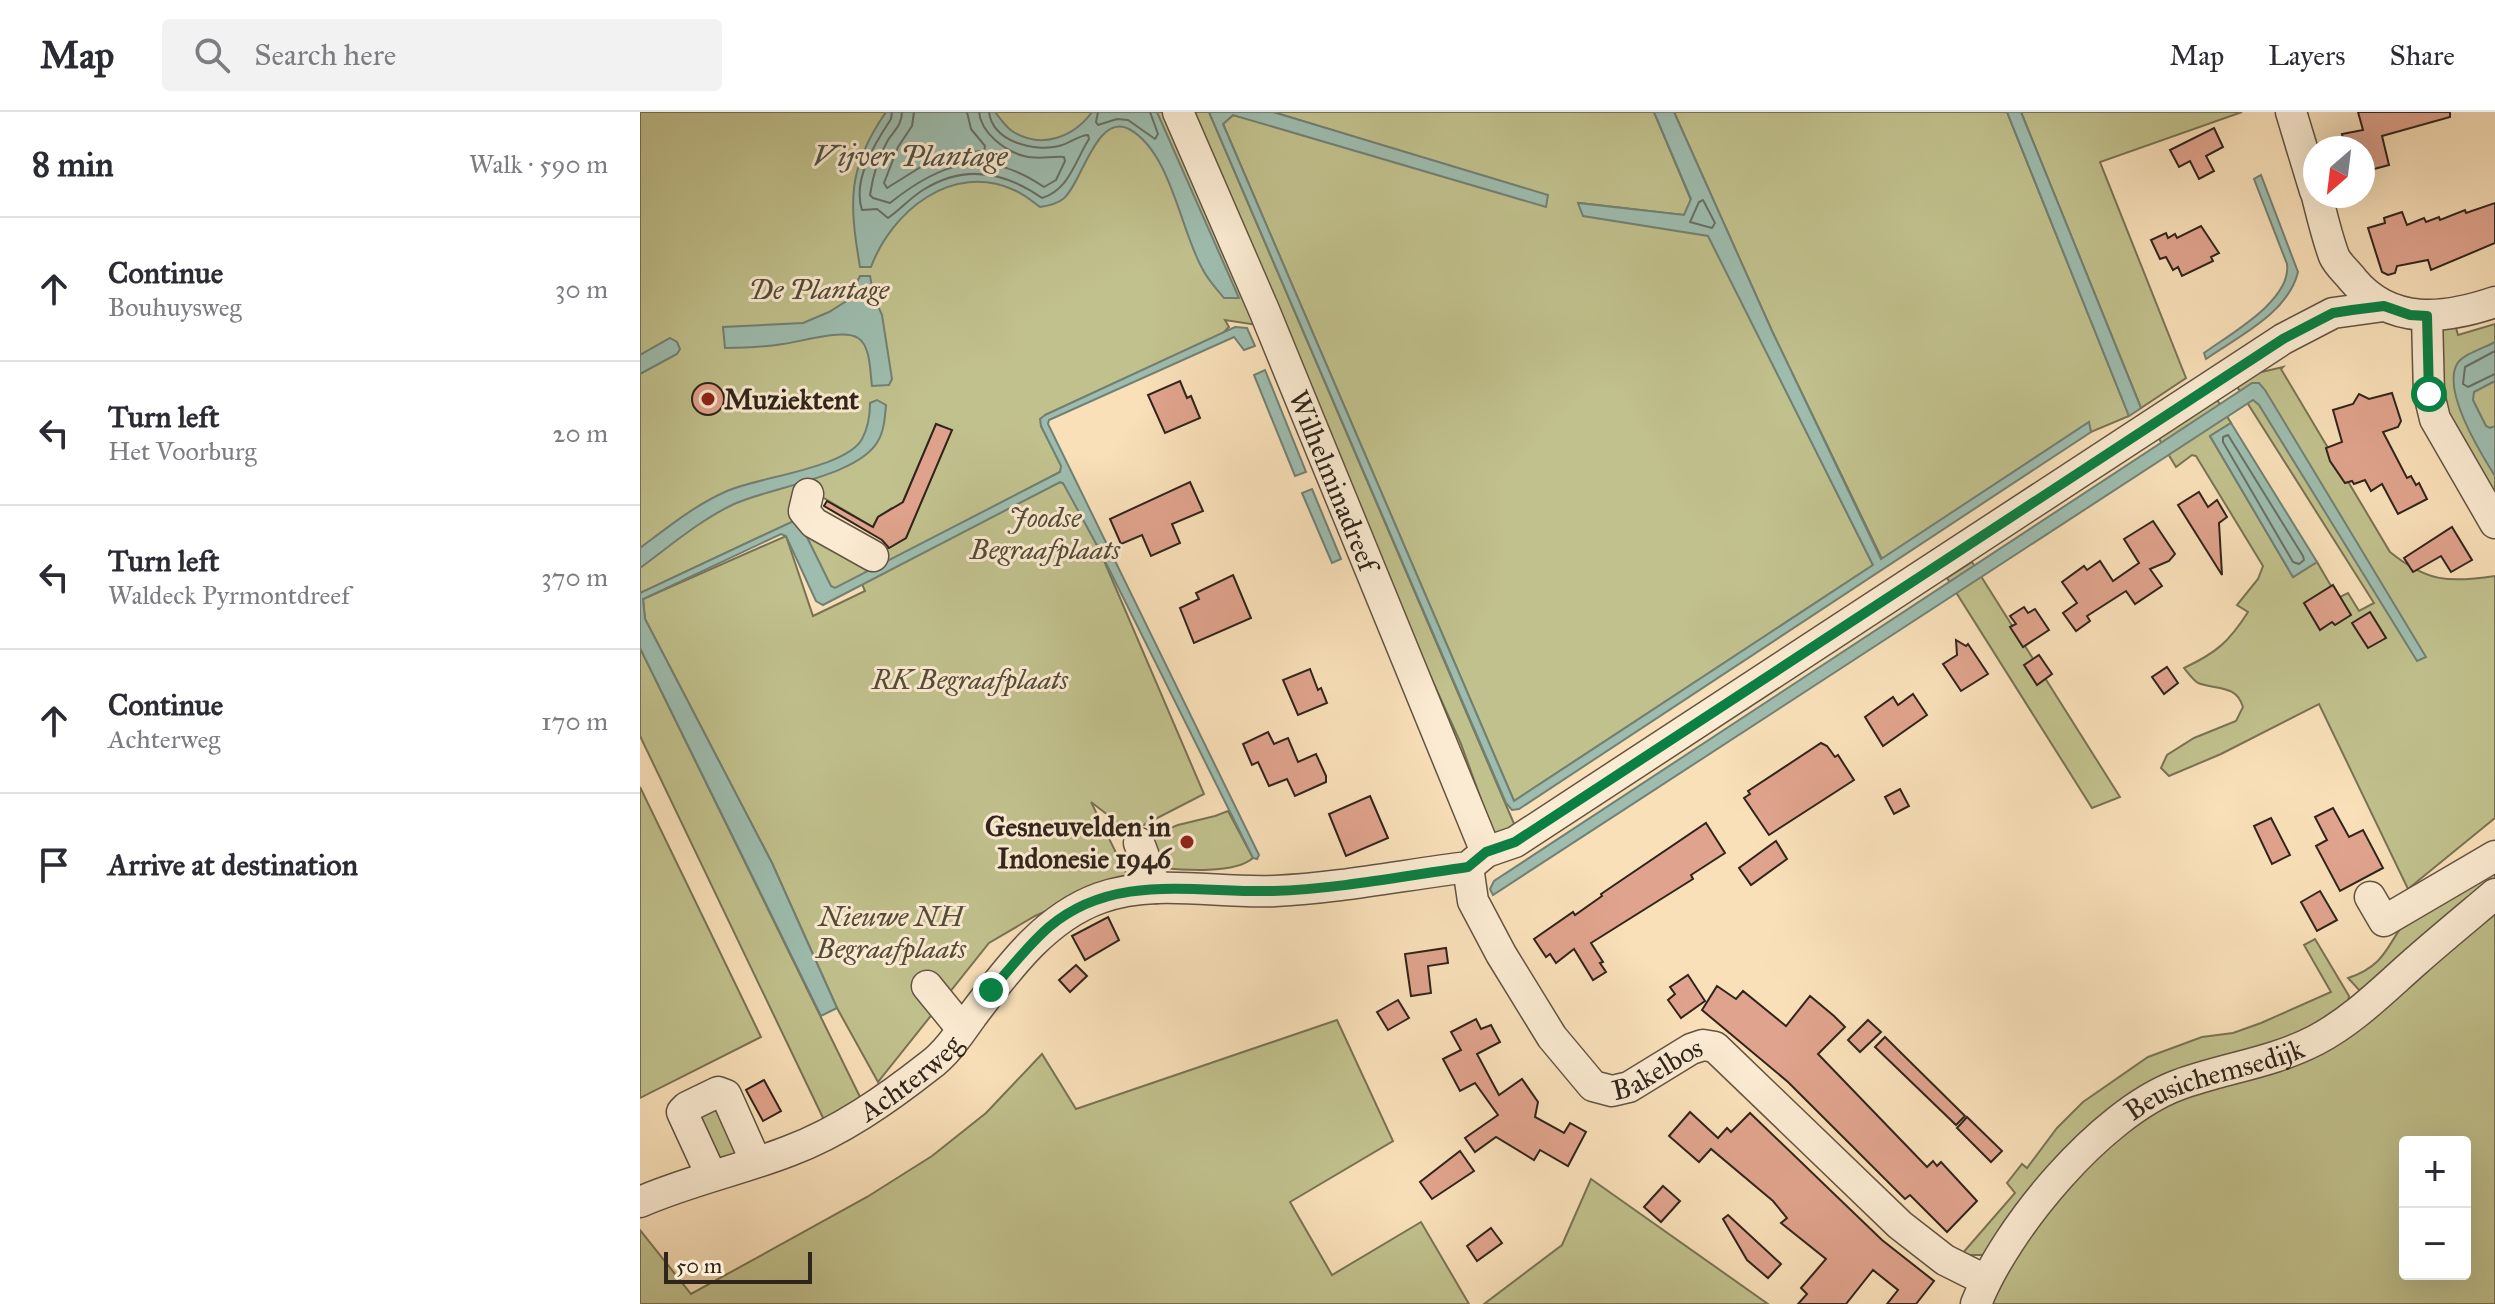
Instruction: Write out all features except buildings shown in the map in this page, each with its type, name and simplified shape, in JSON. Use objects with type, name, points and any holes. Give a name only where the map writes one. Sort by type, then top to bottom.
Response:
[{"type":"street","name":"Wilhelminadreef","points":[[1178,112],[1264,310],[1477,860]]},
{"type":"street","points":[[2291,112],[2303,151]]},
{"type":"street","points":[[2310,324],[2325,306],[2333,287],[2335,259],[2320,208]]},
{"type":"street","points":[[2335,259],[2369,297],[2410,315],[2464,312],[2495,302]]},
{"type":"street","name":"Achterweg","points":[[640,1202],[816,1139],[870,1107],[933,1064],[1035,940],[1052,925],[1098,899],[1127,891],[1156,888],[1274,891],[1477,860],[1515,842],[2283,339],[2333,313],[2384,306]]},
{"type":"street","points":[[2427,316],[2429,394],[2435,419],[2495,523]]},
{"type":"street","points":[[808,494],[804,511],[814,523],[873,556]]},
{"type":"street","points":[[1139,843],[1156,888]]},
{"type":"street","points":[[2370,897],[2384,921],[2495,856]]},
{"type":"street","name":"Bakelbos","points":[[1477,860],[1473,901],[1501,954],[1552,1037],[1593,1086],[1612,1091],[1629,1087],[1691,1049],[1703,1045],[1715,1047],[1900,1225],[1980,1292]]},
{"type":"street","name":"Beusichemsedijk","points":[[1980,1292],[2005,1245],[2086,1148],[2116,1121],[2147,1099],[2178,1085],[2280,1057],[2318,1040],[2357,1015],[2495,894]]},
{"type":"street","points":[[927,986],[962,1029]]},
{"type":"street","points":[[711,1175],[682,1112],[718,1092],[726,1095],[756,1162]]},
{"type":"green space","name":"De Plantage","points":[[640,112],[1168,112],[1264,326],[1225,320],[1229,327],[1223,333],[1045,415],[1041,426],[1062,466],[1060,472],[835,589],[831,587],[798,519],[640,593]],"holes":[[[936,424],[951,431],[906,538],[881,552],[807,502],[822,497],[873,527],[878,517],[892,508],[899,511]]]},
{"type":"green space","points":[[1189,112],[1209,112],[1515,826],[1494,835],[1461,744],[1396,600]]},
{"type":"green space","points":[[1273,112],[1654,112],[1691,200],[1684,215],[1579,203],[1583,215],[1708,235],[1873,565],[1514,801],[1223,124],[1233,115],[1548,196]]},
{"type":"green space","points":[[1674,112],[2007,112],[2129,416],[2091,432],[2088,423],[1882,559],[1772,331]]},
{"type":"green space","points":[[2021,112],[2242,112],[2100,162],[2186,378],[2141,408]]},
{"type":"green space","points":[[2455,324],[2458,335],[2495,324],[2495,511],[2463,463],[2436,371],[2442,328]]},
{"type":"green space","points":[[2283,367],[2281,369],[2390,552],[2427,575],[2439,578],[2495,576],[2495,818],[2408,889],[2319,704],[2221,754],[2169,776],[2161,768],[2167,755],[2194,738],[2236,721],[2243,707],[2236,695],[2225,689],[2198,683],[2184,668],[2213,652],[2234,631],[2248,612],[2237,605],[2258,579],[2263,566],[2196,456],[2192,455],[2176,467],[2158,437],[2216,398],[2231,423],[2210,436],[2293,577],[2317,562],[2338,598],[2348,593],[2359,611],[2374,603],[2236,385],[2253,374]]},
{"type":"green space","points":[[1060,482],[1065,485],[1099,549],[1204,794],[1130,832],[1091,802],[1127,875],[1035,916],[989,943],[878,1082],[837,1008],[772,863],[645,619],[643,599],[786,536],[813,616],[865,591],[862,584]]},
{"type":"green space","points":[[1972,562],[2120,797],[2092,808],[1947,578]]},
{"type":"green space","points":[[640,648],[860,1097],[855,1104],[825,1122],[640,736]]},
{"type":"green space","points":[[640,787],[761,1037],[640,1098]]},
{"type":"green space","points":[[1228,811],[1253,858],[1222,869],[1160,868],[1145,838]]},
{"type":"green space","points":[[2495,862],[2495,884],[2360,991],[2348,978],[2372,966],[2380,958],[2404,922],[2420,906]]},
{"type":"green space","points":[[2495,902],[2495,1304],[1985,1304],[1991,1289],[2070,1181],[2159,1101],[2266,1069]]},
{"type":"green space","points":[[2315,939],[2349,996],[2347,1011],[2309,1034],[2196,1070],[1992,1249],[1983,1255],[1961,1255],[2015,1193],[2007,1183],[2022,1164],[2027,1168],[2057,1128],[2083,1102],[2148,1057],[2202,1037],[2233,1033],[2331,992],[2304,945]]},
{"type":"green space","points":[[1337,1020],[1393,1141],[1290,1202],[1332,1275],[1421,1222],[1469,1304],[640,1304],[640,1230],[691,1294],[867,1197],[932,1156],[986,1113],[1042,1054],[1076,1109]]},
{"type":"green space","points":[[715,1105],[743,1153],[723,1167],[696,1114]]},
{"type":"green space","points":[[1591,1179],[1768,1304],[1484,1304],[1562,1245]]},
{"type":"water","name":"Vijver Plantage","points":[[886,112],[995,112],[1012,131],[1034,140],[1045,140],[1066,134],[1092,112],[1157,112],[1239,298],[1224,298],[1204,272],[1155,155],[1129,129],[1117,127],[1098,140],[1070,192],[1061,200],[1040,207],[1018,192],[991,183],[968,182],[947,187],[909,211],[893,227],[871,267],[860,267],[854,223],[854,186],[864,151]]},
{"type":"water","points":[[1209,112],[1273,112],[1548,195],[1546,207],[1233,115],[1223,124],[1514,801],[1873,565],[1708,236],[1583,216],[1578,203],[1684,215],[1691,199],[1654,112],[1674,112],[1772,331],[1881,559],[2089,422],[2091,432],[1519,809],[1512,810],[1506,803]]},
{"type":"water","points":[[2007,112],[2021,112],[2141,408],[2129,416]]},
{"type":"water","points":[[2261,175],[2298,272],[2293,287],[2273,311],[2206,359],[2204,353],[2270,303],[2286,277],[2287,264],[2254,179]]},
{"type":"water","points":[[860,276],[870,276],[882,315],[892,379],[889,385],[872,386],[865,347],[851,335],[769,346],[725,348],[723,327],[803,323],[848,300]]},
{"type":"water","points":[[1235,327],[1247,328],[1255,346],[1244,350],[1234,337],[1049,420],[1048,424],[1259,855],[1257,859],[1253,858],[1063,483],[823,605],[816,601],[786,536],[781,534],[643,599],[645,619],[772,863],[837,1008],[821,1016],[640,648],[640,593],[798,519],[831,586],[835,588],[1060,472],[1061,466],[1041,426],[1040,419],[1045,415]]},
{"type":"water","points":[[670,338],[677,342],[680,349],[677,354],[640,374],[640,355]]},
{"type":"water","points":[[2495,342],[2495,381],[2474,392],[2473,400],[2486,426],[2495,426],[2495,476],[2465,422],[2454,376],[2460,360]]},
{"type":"water","points":[[1265,370],[1306,472],[1295,476],[1254,375]]},
{"type":"water","points":[[2252,383],[2259,383],[2265,390],[2426,657],[2417,661],[2259,405],[2253,400],[1493,895],[1490,889],[1494,881]]},
{"type":"water","points":[[877,400],[886,405],[884,424],[878,441],[868,453],[833,472],[720,511],[640,568],[640,548],[704,503],[741,486],[821,465],[853,449],[866,430],[870,403]]},
{"type":"water","points":[[2231,423],[2317,562],[2293,577],[2210,436]]},
{"type":"water","points":[[1312,489],[1341,559],[1332,563],[1302,493]]},
{"type":"place","name":"Muziektent","points":[[708,399]]},
{"type":"place","name":"Gesneuvelden in Indonesie 1946","points":[[1187,842]]},
{"type":"route","points":[[991,990],[1052,925],[1098,899],[1127,891],[1156,888],[1274,891],[1468,867],[1486,852],[1515,842],[2283,339],[2333,313],[2384,306],[2397,312],[2427,316],[2429,394]]},
{"type":"park label","name":"Joodse Begraafplaats","points":[[1045,533]]},
{"type":"park label","name":"RK Begraafplaats","points":[[970,679]]},
{"type":"park label","name":"Nieuwe NH Begraafplaats","points":[[891,932]]}]
